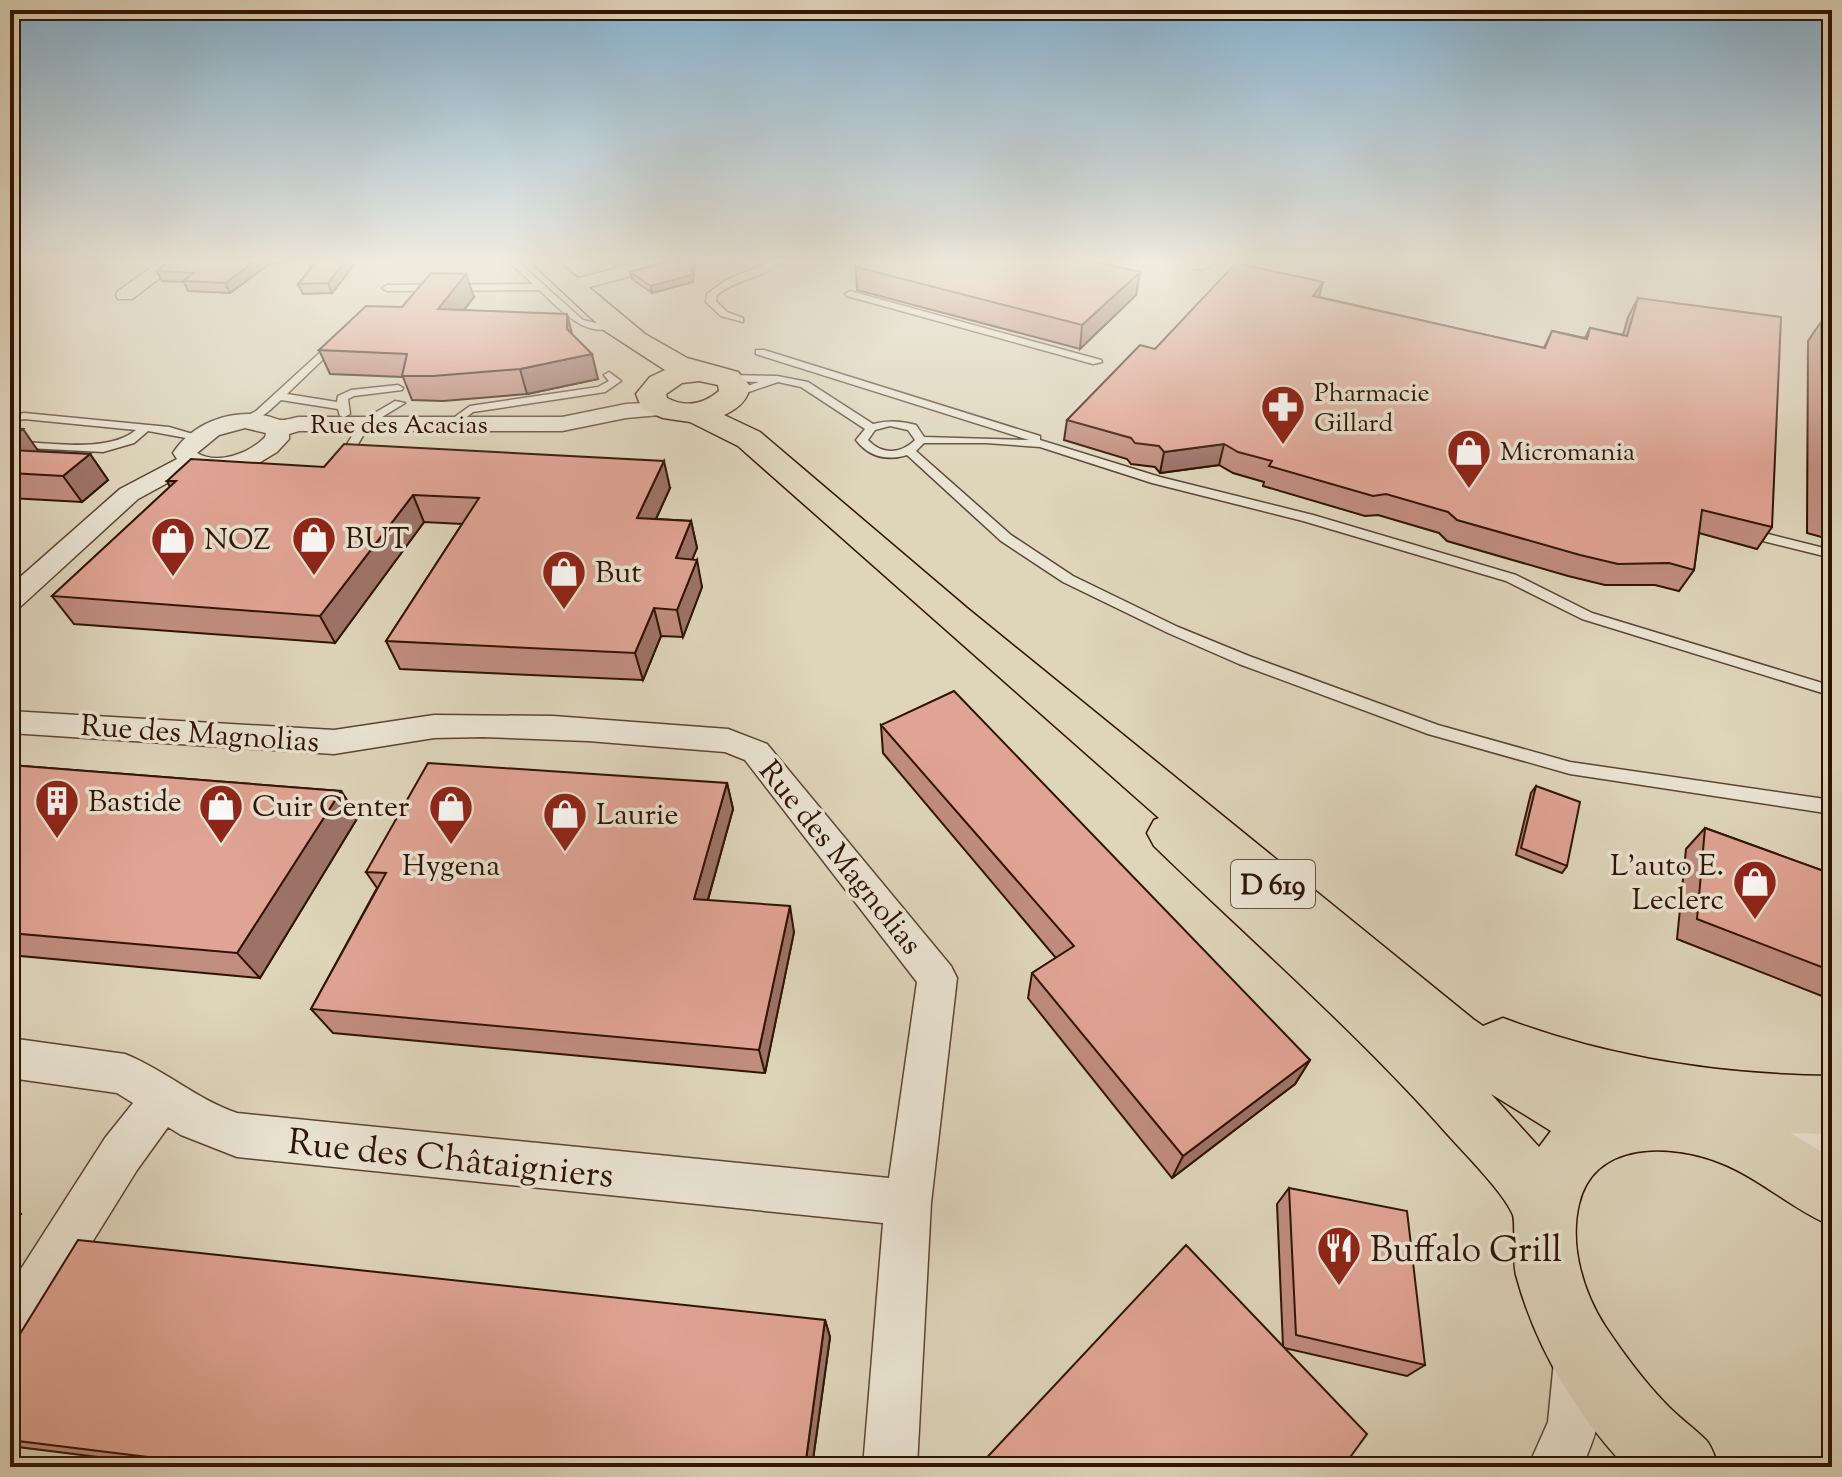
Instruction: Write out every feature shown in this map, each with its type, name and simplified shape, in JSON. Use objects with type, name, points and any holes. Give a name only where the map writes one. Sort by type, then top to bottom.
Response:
[{"type":"main road","points":[[621,329],[646,357],[660,393],[696,413],[722,387]]},
{"type":"main road","points":[[624,329],[668,362],[722,387]]},
{"type":"main road","points":[[660,393],[682,374],[722,387]]},
{"type":"main road","name":"D 619","points":[[722,387],[749,439]]},
{"type":"main road","name":"D 619","points":[[696,413],[749,439],[953,617],[1453,1038],[1606,1129]]},
{"type":"main road","name":"D 619","points":[[953,617],[1126,792],[1393,1035],[1491,1137],[1544,1207]]},
{"type":"main road","points":[[1234,851],[1305,892],[1433,1000],[1496,1041],[1550,1065],[1617,1081],[1769,1105],[1832,1105]]},
{"type":"main road","points":[[1682,1467],[1621,1408],[1579,1350],[1555,1299],[1544,1250],[1544,1207],[1555,1172],[1577,1146],[1606,1129],[1643,1121],[1686,1124],[1731,1137],[1785,1163],[1832,1195]]},
{"type":"street","name":"Rue des Acacias","points":[[277,430],[351,417],[451,424],[562,424],[626,411],[660,393]]},
{"type":"street","points":[[10,601],[129,494],[194,449],[213,428],[245,421],[261,422],[277,430],[277,439],[272,445],[239,462],[207,466],[194,449]]},
{"type":"street","name":"Rue des Magnolias","points":[[10,722],[334,742],[447,726],[515,726],[728,741],[756,752],[937,978],[908,1203],[890,1467]]},
{"type":"street","name":"Rue des Châtaigniers","points":[[10,1058],[125,1074],[196,1120],[237,1135],[908,1203]]},
{"type":"street","points":[[10,1330],[121,1154],[163,1099]]},
{"type":"street","points":[[1731,1137],[1783,1143],[1832,1128]]},
{"type":"street","points":[[1555,1467],[1574,1425],[1579,1350]]},
{"type":"lane","points":[[977,329],[1097,362]]},
{"type":"lane","points":[[245,421],[279,396],[347,331]]},
{"type":"lane","points":[[760,352],[1036,437],[1041,444]]},
{"type":"lane","points":[[451,424],[470,409],[601,390],[616,381],[609,375]]},
{"type":"lane","points":[[722,387],[777,379]]},
{"type":"lane","points":[[722,387],[777,379],[804,384],[871,428]]},
{"type":"lane","points":[[349,451],[351,417],[342,398],[351,393],[398,388]]},
{"type":"lane","points":[[279,396],[351,417],[399,403]]},
{"type":"lane","points":[[909,426],[933,406]]},
{"type":"lane","points":[[10,419],[24,416],[145,428],[194,449]]},
{"type":"lane","points":[[921,440],[916,430],[909,426],[890,423],[871,428],[862,440],[870,450],[886,454],[909,451],[921,440],[1041,444],[1156,480],[1281,511],[1511,578],[1587,616],[1832,691]]},
{"type":"lane","points":[[10,444],[103,448],[130,441],[145,428]]},
{"type":"lane","points":[[909,451],[1006,538],[1068,579],[1173,630],[1244,660],[1434,730],[1570,768],[1832,807]]},
{"type":"lane","points":[[1764,537],[1832,554]]},
{"type":"building","points":[[342,329],[567,329],[592,354],[520,369],[402,376],[407,354],[319,350]]},
{"type":"building","points":[[1174,329],[1460,329],[1545,348],[1552,331],[1587,339],[1590,329],[1627,336],[1629,329],[1780,329],[1772,527],[1702,510],[1694,570],[1669,563],[1618,564],[1457,520],[1448,512],[1386,494],[1373,496],[1269,466],[1272,461],[1238,452],[1224,444],[1164,452],[1159,446],[1135,443],[1131,438],[1067,420],[1140,345],[1155,349]]},
{"type":"building","points":[[1821,329],[1832,329],[1832,514],[1824,512]]},
{"type":"building","points":[[10,428],[23,429],[10,438]]},
{"type":"building","points":[[344,444],[664,461],[637,518],[691,521],[676,558],[697,560],[677,610],[654,608],[635,653],[386,641],[479,498],[413,495],[320,616],[52,596],[176,481],[167,481],[191,459],[324,467]]},
{"type":"building","points":[[10,450],[90,454],[63,476],[10,473]]},
{"type":"building","points":[[954,691],[1310,1060],[1183,1156],[1032,973],[1074,946],[881,725]]},
{"type":"building","points":[[428,763],[727,783],[694,899],[790,906],[759,1050],[311,1009],[386,873],[366,872]]},
{"type":"building","points":[[10,765],[341,791],[237,953],[10,933]]},
{"type":"building","points":[[1536,786],[1580,802],[1567,866],[1521,848]]},
{"type":"building","name":"L'auto E. Leclerc","points":[[1705,828],[1832,874],[1832,971],[1697,919]]},
{"type":"building","name":"Buffalo Grill","points":[[1289,1188],[1407,1211],[1425,1365],[1296,1335]]},
{"type":"building","points":[[78,1240],[825,1320],[805,1467],[229,1467],[10,1440],[10,1350]]},
{"type":"building","points":[[1186,1245],[1367,1434],[1343,1467],[978,1467]]},
{"type":"place","name":"Pharmacie Gillard","points":[[1283,446]]},
{"type":"place","name":"Micromania","points":[[1469,490]]},
{"type":"place","name":"BUT","points":[[314,577]]},
{"type":"place","name":"NOZ","points":[[173,578]]},
{"type":"place","name":"But","points":[[564,611]]},
{"type":"place","name":"Bastide","points":[[57,840]]},
{"type":"place","name":"Cuir Center","points":[[221,845]]},
{"type":"place","name":"Hygena","points":[[451,846]]},
{"type":"place","name":"Laurie","points":[[565,853]]},
{"type":"place","name":"L'auto E. Leclerc","points":[[1755,921]]},
{"type":"place","name":"Buffalo Grill","points":[[1339,1287]]}]
